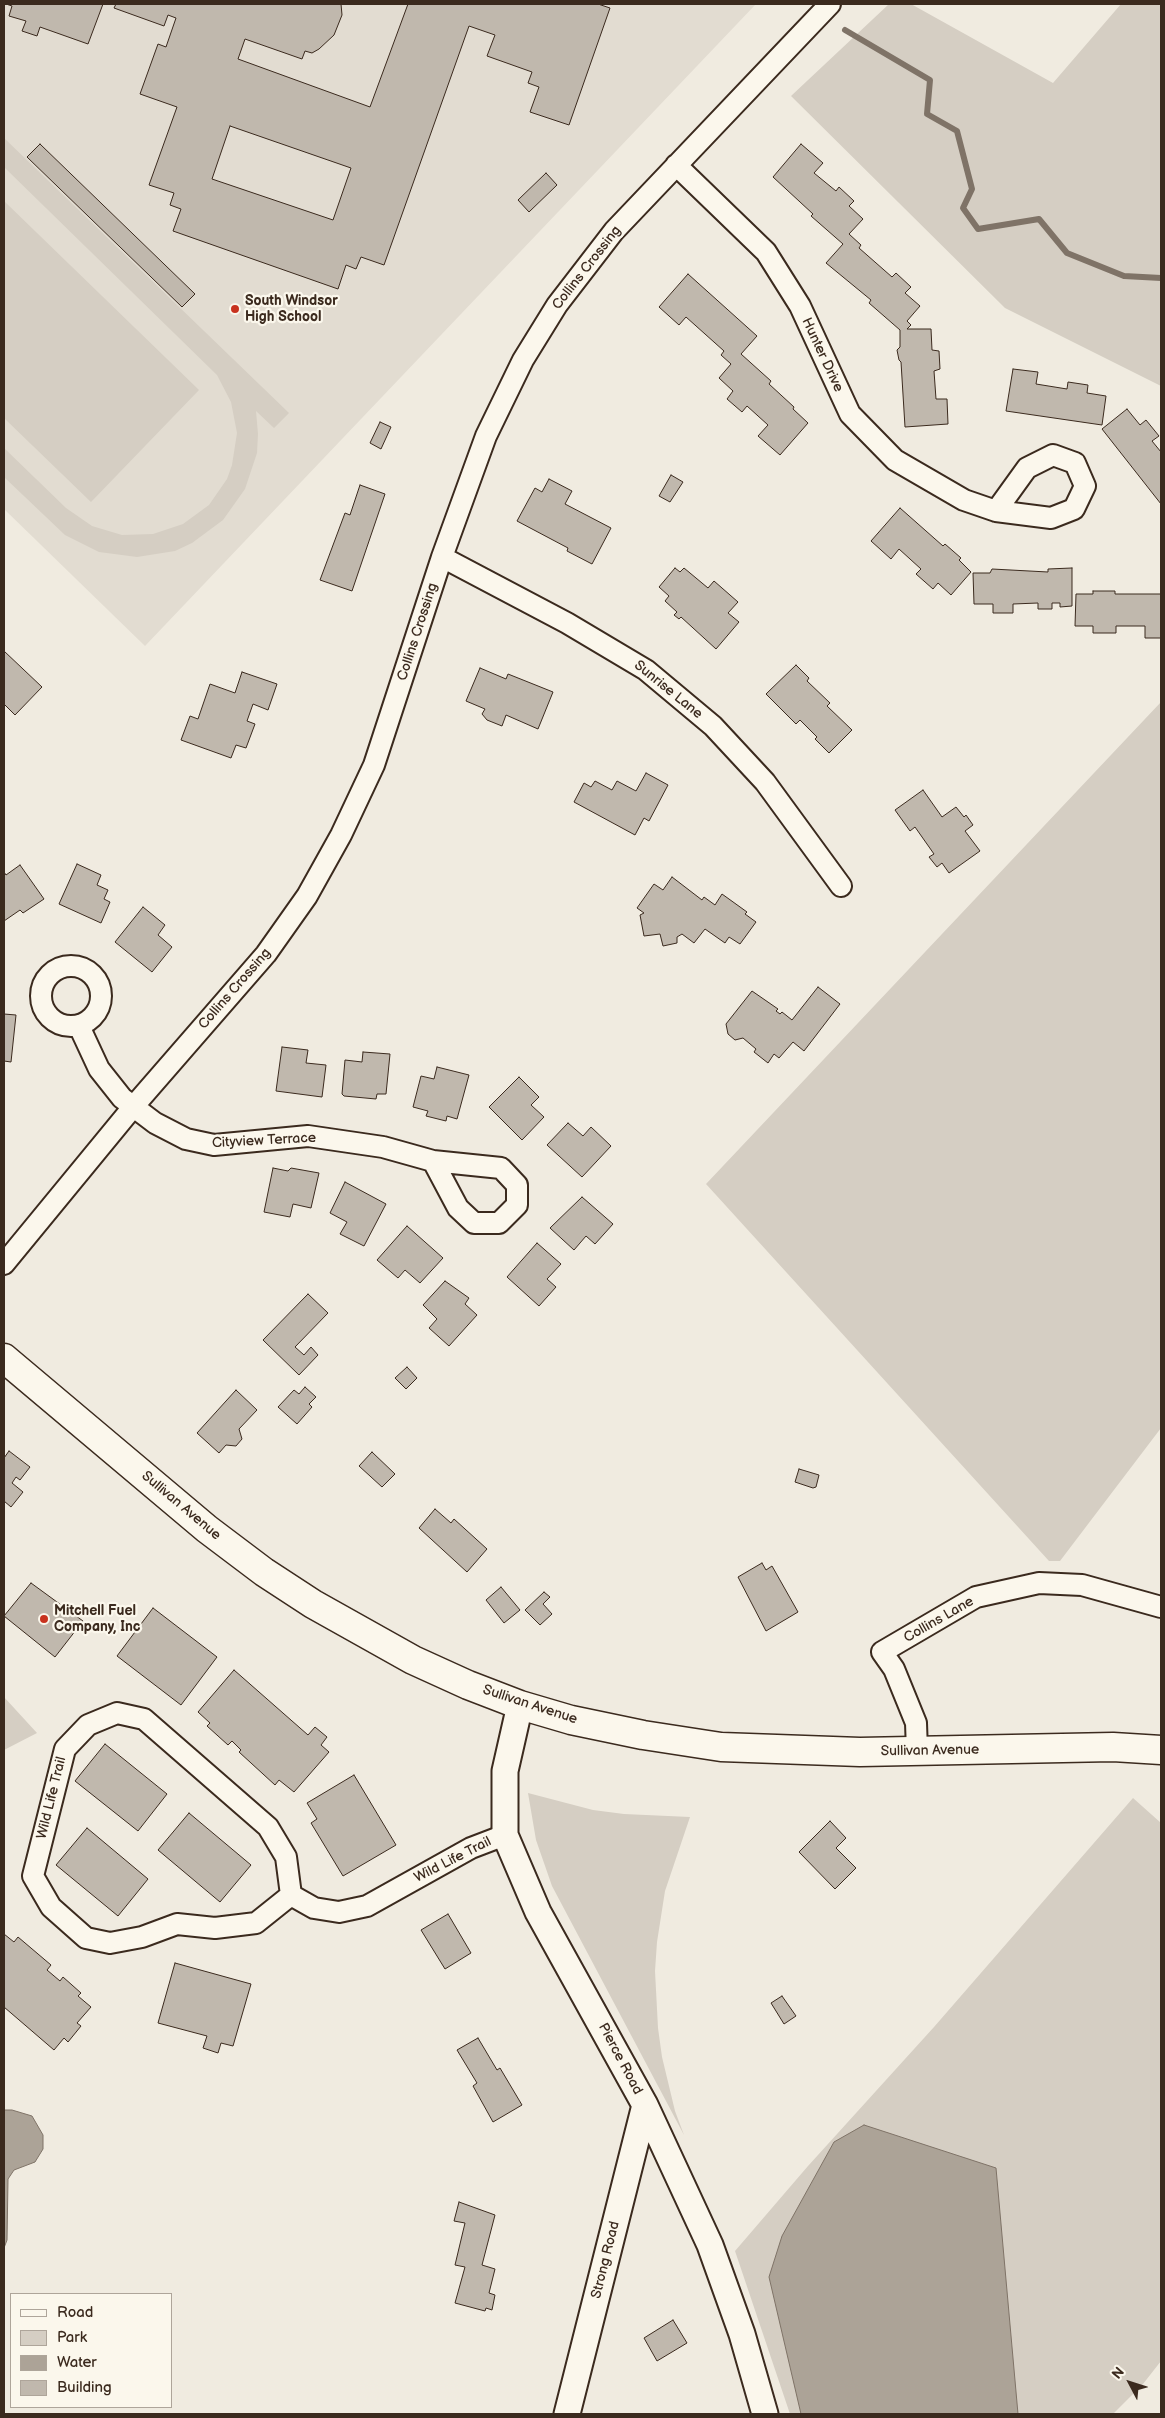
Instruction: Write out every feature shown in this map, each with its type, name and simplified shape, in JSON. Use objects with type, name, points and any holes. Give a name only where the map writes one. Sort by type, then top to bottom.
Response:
[{"type":"main road","name":"Sullivan Avenue","points":[[4,1358],[207,1529],[264,1572],[312,1604],[414,1660],[468,1685],[520,1705],[571,1720],[721,1747],[860,1752],[1114,1747],[1161,1750]]},
{"type":"street","name":"Collins Crossing","points":[[4,1264],[133,1107],[266,954],[307,896],[337,843],[374,765],[442,557],[486,436],[522,360],[557,305],[614,231],[830,4]]},
{"type":"street","name":"Hunter Drive","points":[[676,165],[766,252],[800,306],[850,414],[895,460],[964,500],[996,510]]},
{"type":"street","name":"Sunrise Lane","points":[[442,557],[576,628],[646,670],[713,726],[764,782],[841,886]]},
{"type":"street","name":"Cityview Terrace","points":[[79,1026],[90,1054],[111,1086],[133,1107],[155,1123],[186,1139],[214,1145],[308,1136],[383,1147],[433,1161]]},
{"type":"street","name":"Collins Lane","points":[[918,1751],[916,1722],[894,1669],[882,1652],[976,1597],[1039,1583],[1082,1585],[1161,1607]]},
{"type":"street","name":"Pierce Road","points":[[520,1705],[505,1771],[505,1836],[538,1912],[645,2105],[710,2245],[742,2334],[765,2414]]},
{"type":"street","name":"Wild Life Trail","points":[[117,1713],[144,1719],[268,1827],[286,1857],[291,1895],[256,1923],[214,1928],[177,1924],[142,1938],[110,1943],[86,1938],[50,1907],[33,1876],[64,1749],[88,1725],[117,1713]]},
{"type":"street","name":"Wild Life Trail","points":[[291,1895],[314,1908],[339,1912],[367,1906],[471,1848],[505,1836]]},
{"type":"street","name":"Strong Road","points":[[567,2414],[645,2105]]},
{"type":"shaded area","name":"South Windsor High School","points":[[4,4],[756,4],[145,646],[4,509]]},
{"type":"green space","points":[[889,4],[911,4],[1053,83],[1121,4],[1161,4],[1161,386],[1005,308],[791,96]]},
{"type":"green space","points":[[4,138],[289,413],[274,428],[256,411],[257,453],[245,489],[223,520],[192,543],[175,551],[137,557],[99,552],[65,535],[4,477],[4,448],[66,508],[92,526],[122,535],[153,534],[183,524],[209,505],[227,479],[232,465],[237,433],[231,402],[217,375],[4,167]]},
{"type":"green space","points":[[4,201],[199,390],[91,502],[4,418]]},
{"type":"green space","points":[[1161,702],[1161,1428],[1060,1561],[1049,1561],[706,1184]]},
{"type":"green space","points":[[4,1697],[37,1733],[4,1750]]},
{"type":"green space","points":[[528,1793],[593,1810],[624,1814],[690,1817],[665,1891],[657,1942],[655,1971],[658,2028],[662,2057],[675,2111],[684,2135],[552,1886],[536,1840]]},
{"type":"green space","points":[[1133,1798],[1161,1823],[1161,2361],[1143,2384],[1113,2414],[790,2414],[735,2251],[808,2166],[934,2027]]},
{"type":"water","points":[[4,2110],[12,2110],[32,2116],[43,2135],[43,2149],[35,2162],[14,2170],[8,2179],[7,2240],[4,2248]]},
{"type":"water","points":[[864,2125],[996,2168],[1018,2414],[801,2414],[769,2277],[782,2236],[834,2142]]},
{"type":"building","points":[[6,4],[103,4],[88,44],[40,27],[37,36],[22,31],[26,21],[9,16],[12,6]]},
{"type":"building","points":[[116,4],[341,4],[342,15],[334,35],[312,53],[305,51],[302,59],[245,39],[238,59],[370,107],[408,4],[598,4],[610,8],[569,125],[530,112],[539,87],[528,83],[532,72],[487,56],[495,35],[469,26],[384,265],[361,257],[356,269],[346,265],[338,289],[173,231],[181,209],[170,205],[174,193],[149,185],[177,107],[140,94],[158,44],[166,47],[176,18],[168,15],[164,26],[114,8]],"holes":[[[230,126],[351,168],[333,220],[212,179]]]},
{"type":"building","points":[[40,144],[195,294],[182,307],[27,157]]},
{"type":"building","points":[[801,144],[823,163],[814,173],[836,191],[839,187],[854,201],[849,206],[863,219],[849,234],[861,245],[859,248],[892,277],[896,273],[911,287],[905,293],[920,306],[907,321],[911,325],[907,329],[931,329],[932,350],[939,351],[940,369],[934,371],[936,399],[947,399],[948,424],[905,427],[901,362],[897,350],[900,347],[900,330],[869,303],[871,300],[826,263],[843,244],[811,216],[813,214],[773,177]]},
{"type":"building","points":[[546,173],[557,185],[529,212],[518,200]]},
{"type":"building","points":[[688,274],[757,336],[741,354],[771,381],[769,384],[808,423],[780,455],[758,436],[768,425],[747,406],[742,412],[727,399],[733,391],[719,378],[731,364],[721,355],[724,351],[686,317],[679,325],[659,307]]},
{"type":"building","points":[[1013,369],[1038,372],[1036,384],[1067,389],[1068,382],[1088,385],[1087,393],[1106,396],[1102,425],[1006,411]]},
{"type":"building","points":[[1127,409],[1140,425],[1146,420],[1159,436],[1152,441],[1161,452],[1161,504],[1102,429]]},
{"type":"building","points":[[380,422],[391,427],[381,449],[370,443]]},
{"type":"building","points":[[671,475],[683,482],[670,502],[659,496]]},
{"type":"building","points":[[549,479],[572,491],[565,504],[611,528],[592,564],[567,551],[568,548],[517,521],[535,488],[542,492]]},
{"type":"building","points":[[360,485],[385,494],[352,591],[320,580],[345,513],[350,515]]},
{"type":"building","points":[[900,508],[943,546],[945,544],[961,558],[959,560],[971,572],[951,595],[938,583],[933,589],[916,574],[921,569],[899,549],[891,559],[871,541]]},
{"type":"building","points":[[675,568],[680,572],[684,568],[708,588],[714,581],[738,602],[728,613],[739,622],[716,649],[681,617],[679,619],[674,615],[677,612],[665,601],[669,596],[659,587]]},
{"type":"building","points":[[1072,568],[1072,606],[1060,607],[1060,603],[1052,603],[1052,609],[1038,609],[1038,603],[1013,604],[1013,613],[993,613],[993,604],[974,604],[973,573],[990,573],[992,569],[1048,572],[1048,569]]},
{"type":"building","points":[[1093,591],[1115,591],[1115,594],[1161,594],[1161,638],[1145,638],[1145,626],[1116,626],[1116,633],[1093,633],[1093,626],[1075,626],[1076,594],[1093,594]]},
{"type":"building","points":[[4,651],[42,687],[15,715],[4,704]]},
{"type":"building","points":[[796,665],[809,678],[807,681],[830,703],[827,706],[852,730],[829,753],[815,739],[817,737],[800,720],[796,724],[766,694]]},
{"type":"building","points":[[480,668],[506,679],[508,674],[553,692],[538,729],[506,715],[502,726],[487,720],[482,714],[485,709],[466,701]]},
{"type":"building","points":[[242,672],[277,684],[268,710],[253,704],[247,721],[255,724],[246,748],[236,745],[231,758],[181,740],[190,716],[198,719],[210,684],[235,693]]},
{"type":"building","points":[[646,773],[668,785],[649,821],[644,818],[635,835],[574,802],[584,783],[591,787],[595,781],[612,790],[617,781],[636,791]]},
{"type":"building","points":[[923,790],[942,817],[956,807],[964,817],[966,815],[973,825],[965,831],[980,851],[949,873],[942,863],[937,867],[929,857],[934,854],[915,827],[910,831],[895,810]]},
{"type":"building","points":[[77,864],[101,875],[97,885],[108,890],[104,899],[110,902],[101,923],[59,904]]},
{"type":"building","points":[[20,865],[44,899],[23,913],[20,910],[4,921],[4,872],[6,875]]},
{"type":"building","points":[[672,877],[702,900],[704,897],[715,905],[722,894],[747,912],[745,914],[756,922],[740,944],[729,937],[725,943],[705,929],[694,943],[682,934],[677,937],[677,943],[663,946],[660,934],[644,936],[640,915],[644,913],[637,908],[654,884],[663,890]]},
{"type":"building","points":[[143,907],[165,925],[158,935],[172,947],[152,972],[115,942]]},
{"type":"building","points":[[818,987],[840,1004],[804,1051],[793,1042],[779,1058],[774,1054],[768,1063],[754,1052],[756,1049],[743,1038],[735,1040],[728,1034],[726,1024],[752,991],[778,1009],[776,1011],[780,1014],[782,1012],[792,1020]]},
{"type":"building","points":[[4,1014],[16,1015],[11,1062],[4,1061]]},
{"type":"building","points":[[282,1047],[308,1050],[306,1063],[326,1065],[322,1097],[276,1091]]},
{"type":"building","points":[[363,1052],[390,1054],[386,1094],[377,1094],[376,1099],[344,1096],[342,1094],[345,1060],[362,1062]]},
{"type":"building","points":[[437,1067],[469,1075],[457,1119],[447,1116],[446,1121],[426,1116],[428,1111],[413,1107],[421,1076],[434,1079]]},
{"type":"building","points":[[519,1077],[539,1097],[531,1105],[544,1117],[522,1140],[489,1107]]},
{"type":"building","points":[[568,1123],[583,1136],[591,1127],[611,1146],[582,1177],[547,1145]]},
{"type":"building","points":[[273,1168],[288,1171],[291,1168],[319,1173],[311,1208],[293,1204],[290,1217],[264,1212]]},
{"type":"building","points":[[345,1182],[386,1204],[364,1246],[340,1234],[347,1222],[330,1213]]},
{"type":"building","points":[[582,1197],[613,1224],[595,1244],[586,1236],[574,1250],[550,1228]]},
{"type":"building","points":[[407,1226],[443,1258],[420,1283],[405,1270],[398,1278],[377,1260]]},
{"type":"building","points":[[537,1243],[561,1264],[547,1279],[556,1287],[539,1306],[507,1277]]},
{"type":"building","points":[[445,1281],[469,1298],[465,1304],[477,1315],[449,1346],[429,1328],[437,1319],[423,1305]]},
{"type":"building","points":[[308,1294],[328,1313],[295,1347],[304,1355],[311,1347],[318,1355],[299,1375],[263,1340]]},
{"type":"building","points":[[407,1367],[417,1378],[406,1389],[395,1378]]},
{"type":"building","points":[[305,1387],[316,1397],[309,1404],[312,1407],[297,1424],[278,1407],[294,1390],[299,1394]]},
{"type":"building","points":[[236,1390],[257,1410],[239,1429],[242,1439],[236,1446],[226,1445],[219,1453],[197,1433]]},
{"type":"building","points":[[9,1451],[30,1467],[20,1480],[16,1477],[12,1483],[23,1492],[11,1507],[4,1501],[4,1458]]},
{"type":"building","points":[[372,1452],[395,1474],[382,1487],[359,1466]]},
{"type":"building","points":[[799,1469],[819,1475],[816,1487],[813,1488],[795,1482]]},
{"type":"building","points":[[435,1509],[451,1523],[454,1519],[487,1549],[467,1572],[419,1528]]},
{"type":"building","points":[[762,1563],[766,1570],[772,1566],[798,1612],[766,1631],[738,1577]]},
{"type":"building","name":"Mitchell Fuel Company, Inc","points":[[31,1583],[83,1621],[55,1657],[4,1616]]},
{"type":"building","points":[[501,1587],[520,1610],[504,1623],[486,1600]]},
{"type":"building","points":[[544,1592],[550,1597],[543,1604],[552,1614],[540,1625],[525,1610]]},
{"type":"building","points":[[153,1608],[217,1657],[181,1705],[117,1656]]},
{"type":"building","points":[[234,1670],[308,1735],[315,1727],[327,1737],[321,1745],[329,1752],[294,1792],[279,1780],[275,1785],[239,1752],[241,1750],[232,1741],[228,1745],[207,1726],[210,1723],[198,1712]]},
{"type":"building","points":[[105,1744],[167,1794],[138,1831],[75,1781]]},
{"type":"building","points":[[354,1775],[396,1845],[343,1876],[311,1823],[317,1819],[307,1803]]},
{"type":"building","points":[[189,1813],[251,1865],[220,1902],[158,1850]]},
{"type":"building","points":[[830,1821],[846,1838],[836,1848],[856,1868],[835,1889],[799,1852]]},
{"type":"building","points":[[87,1828],[148,1879],[118,1916],[56,1865]]},
{"type":"building","points":[[448,1914],[471,1953],[445,1969],[421,1930]]},
{"type":"building","points":[[4,1934],[14,1942],[18,1937],[51,1965],[47,1970],[60,1981],[63,1977],[81,1993],[78,1996],[91,2007],[77,2023],[81,2026],[68,2042],[64,2038],[54,2050],[4,2007]]},
{"type":"building","points":[[175,1963],[251,1984],[233,2046],[221,2043],[218,2053],[203,2048],[207,2036],[158,2023]]},
{"type":"building","points":[[782,1996],[796,2016],[784,2024],[771,2003]]},
{"type":"building","points":[[478,2038],[497,2070],[500,2068],[522,2105],[493,2122],[473,2086],[477,2083],[457,2050]]},
{"type":"building","points":[[459,2202],[495,2215],[482,2265],[495,2269],[489,2293],[495,2295],[492,2310],[486,2308],[485,2311],[455,2303],[465,2267],[455,2265],[465,2223],[454,2221]]},
{"type":"building","points":[[673,2320],[687,2343],[657,2361],[644,2338]]},
{"type":"waterway","points":[[845,30],[930,80],[927,114],[957,131],[972,189],[963,208],[978,229],[1039,219],[1067,253],[1124,276],[1161,278]]},
{"type":"place","name":"South Windsor High School","points":[[235,309]]},
{"type":"place","name":"Mitchell Fuel Company, Inc","points":[[44,1619]]}]
